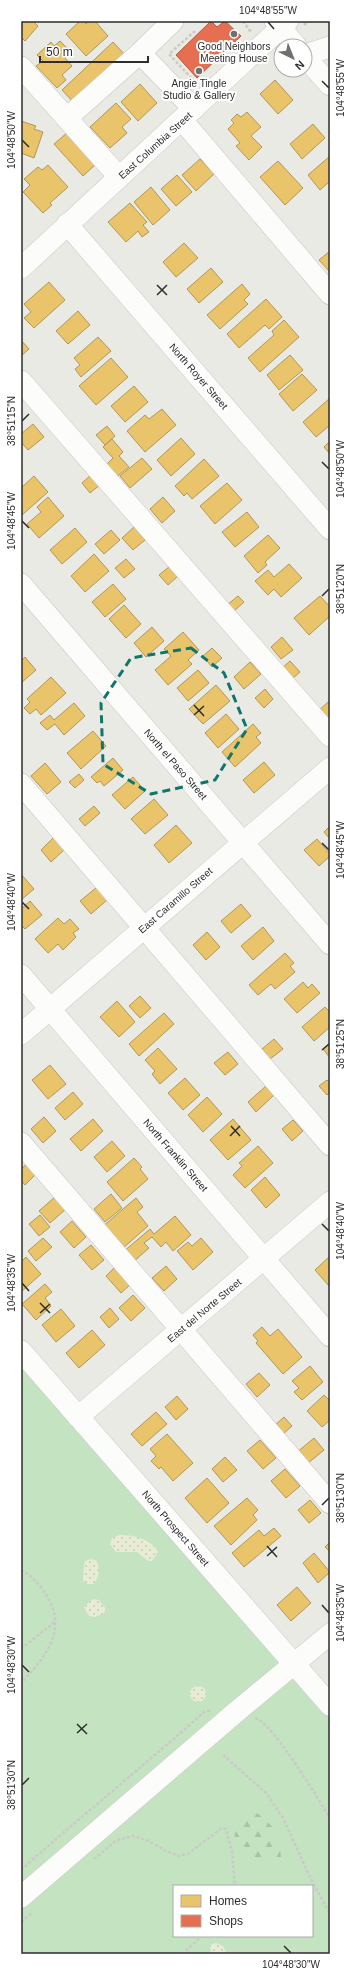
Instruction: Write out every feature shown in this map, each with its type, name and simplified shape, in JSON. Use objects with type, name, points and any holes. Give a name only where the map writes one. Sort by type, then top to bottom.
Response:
[{"type":"street","points":[[67,118],[140,53],[173,21]]},
{"type":"street","points":[[281,23],[291,38]]},
{"type":"street","name":"East Columbia Street","points":[[22,263],[188,115],[281,23]]},
{"type":"street","points":[[313,53],[330,47]]},
{"type":"street","points":[[140,53],[330,294]]},
{"type":"street","points":[[313,65],[330,85]]},
{"type":"street","points":[[21,67],[119,177]]},
{"type":"street","name":"North Royer Street","points":[[67,224],[330,529]]},
{"type":"street","points":[[21,381],[330,736]]},
{"type":"street","name":"North el Paso Street","points":[[21,584],[330,944]]},
{"type":"street","name":"East Caramillo Street","points":[[21,1034],[330,768]]},
{"type":"street","points":[[21,784],[330,1145]]},
{"type":"street","name":"North Franklin Street","points":[[21,975],[330,1336]]},
{"type":"street","points":[[21,1143],[330,1503]]},
{"type":"street","name":"East del Norte Street","points":[[78,1417],[330,1202]]},
{"type":"street","name":"North Prospect Street","points":[[21,1351],[330,1705]]},
{"type":"street","points":[[30,1902],[230,1717],[330,1634]]},
{"type":"path","points":[[242,21],[249,28]]},
{"type":"path","points":[[195,31],[169,54],[195,82]]},
{"type":"path","points":[[21,1570],[43,1589],[51,1603],[56,1621],[56,1629],[52,1641],[43,1656],[21,1683]]},
{"type":"path","points":[[21,1649],[56,1621]]},
{"type":"path","points":[[223,1755],[266,1793],[284,1818],[309,1875],[330,1914]]},
{"type":"path","points":[[90,1862],[117,1840],[133,1836],[149,1840],[173,1854],[179,1856],[184,1855],[222,1828],[226,1829],[232,1852],[235,1885]]},
{"type":"path","points":[[21,1922],[30,1902]]},
{"type":"path","points":[[182,1954],[201,1937]]},
{"type":"highlighted area","points":[[191,648],[224,673],[247,729],[215,780],[151,794],[103,764],[101,703],[131,658]]},
{"type":"green space","points":[[21,1363],[330,1718],[330,1954],[21,1954]]},
{"type":"green space","points":[[257,1813],[268,1822],[275,1832],[278,1838],[281,1858],[255,1861],[239,1856],[234,1839],[236,1829]]},
{"type":"sand","points":[[120,1535],[136,1537],[147,1541],[158,1552],[152,1561],[148,1561],[137,1552],[116,1552],[110,1544],[112,1538]]},
{"type":"sand","points":[[91,1559],[97,1561],[98,1573],[94,1584],[87,1584],[83,1580],[84,1566],[85,1561]]},
{"type":"sand","points":[[93,1599],[99,1600],[106,1609],[104,1613],[95,1617],[89,1616],[84,1607]]},
{"type":"sand","points":[[198,1686],[204,1688],[206,1694],[204,1700],[198,1702],[192,1700],[190,1694],[192,1688]]},
{"type":"sand","points":[[216,1943],[223,1946],[227,1954],[211,1953],[210,1945]]},
{"type":"building: Homes","points":[[21,21],[33,21],[38,26],[25,41],[21,37]]},
{"type":"building: Homes","points":[[80,21],[84,21],[86,24],[89,21],[95,21],[108,36],[86,56],[66,34]]},
{"type":"building: Homes","points":[[60,41],[71,52],[65,58],[72,66],[62,75],[66,80],[57,88],[36,66],[43,61],[37,55],[51,42],[54,46]]},
{"type":"building: Homes","points":[[113,42],[125,55],[74,103],[62,90]]},
{"type":"building: Homes","points":[[275,80],[293,100],[278,114],[260,94]]},
{"type":"building: Homes","points":[[140,84],[157,103],[138,121],[121,102]]},
{"type":"building: Homes","points":[[116,103],[131,119],[122,127],[127,133],[110,148],[90,127]]},
{"type":"building: Homes","points":[[247,112],[261,127],[251,136],[262,147],[249,160],[236,146],[240,143],[228,129],[234,123],[231,120],[237,114],[241,117]]},
{"type":"building: Homes","points":[[21,121],[36,126],[34,129],[43,132],[34,158],[21,153]]},
{"type":"building: Homes","points":[[313,124],[325,138],[302,159],[290,144]]},
{"type":"building: Homes","points":[[68,132],[96,164],[83,176],[54,144]]},
{"type":"building: Homes","points":[[330,156],[330,181],[320,190],[308,175]]},
{"type":"building: Homes","points":[[200,159],[214,174],[196,191],[182,175]]},
{"type":"building: Homes","points":[[278,161],[303,188],[285,205],[260,177]]},
{"type":"building: Homes","points":[[48,165],[68,187],[50,203],[52,205],[43,213],[23,192],[30,185],[24,179],[38,167],[42,170]]},
{"type":"building: Homes","points":[[177,175],[192,192],[176,206],[161,189]]},
{"type":"building: Homes","points":[[151,187],[170,210],[153,225],[134,202]]},
{"type":"building: Homes","points":[[130,203],[147,222],[143,225],[149,232],[142,237],[138,231],[126,242],[108,222]]},
{"type":"building: Homes","points":[[184,243],[198,258],[176,277],[163,262]]},
{"type":"building: Homes","points":[[330,251],[330,272],[319,260]]},
{"type":"building: Homes","points":[[211,268],[223,282],[199,303],[187,289]]},
{"type":"building: Homes","points":[[49,282],[65,300],[34,328],[24,318],[31,312],[24,304]]},
{"type":"building: Homes","points":[[242,284],[250,294],[244,300],[248,304],[220,329],[207,315]]},
{"type":"building: Homes","points":[[266,299],[282,317],[269,329],[265,325],[239,348],[227,334]]},
{"type":"building: Homes","points":[[78,311],[90,325],[68,344],[56,331]]},
{"type":"building: Homes","points":[[284,320],[299,337],[260,372],[248,358],[274,335],[272,331]]},
{"type":"building: Homes","points":[[98,337],[111,351],[81,377],[75,369],[80,365],[74,358]]},
{"type":"building: Homes","points":[[21,340],[29,349],[21,356]]},
{"type":"building: Homes","points":[[290,355],[303,370],[279,390],[267,375]]},
{"type":"building: Homes","points":[[111,358],[128,377],[96,405],[79,386]]},
{"type":"building: Homes","points":[[302,374],[317,390],[293,411],[279,394]]},
{"type":"building: Homes","points":[[134,386],[148,402],[125,422],[111,406]]},
{"type":"building: Homes","points":[[330,398],[330,425],[316,437],[303,422]]},
{"type":"building: Homes","points":[[162,409],[176,425],[145,452],[127,431],[145,415],[149,419]]},
{"type":"building: Homes","points":[[33,424],[44,437],[28,450],[21,442],[21,434]]},
{"type":"building: Homes","points":[[107,426],[115,436],[105,445],[96,435]]},
{"type":"building: Homes","points":[[181,438],[195,454],[171,476],[157,460]]},
{"type":"building: Homes","points":[[112,439],[123,452],[119,456],[129,467],[114,479],[104,467],[113,458],[103,447]]},
{"type":"building: Homes","points":[[330,441],[330,454],[324,447]]},
{"type":"building: Homes","points":[[142,458],[152,469],[130,488],[120,476]]},
{"type":"building: Homes","points":[[204,459],[219,476],[192,499],[187,493],[184,496],[175,486]]},
{"type":"building: Homes","points":[[92,474],[101,484],[90,493],[82,483]]},
{"type":"building: Homes","points":[[34,476],[48,492],[21,516],[21,488]]},
{"type":"building: Homes","points":[[227,483],[242,500],[215,524],[200,506]]},
{"type":"building: Homes","points":[[48,497],[64,516],[39,538],[27,524],[41,512],[37,507]]},
{"type":"building: Homes","points":[[163,497],[175,511],[162,523],[150,509]]},
{"type":"building: Homes","points":[[247,512],[259,527],[235,547],[222,532]]},
{"type":"building: Homes","points":[[134,527],[145,540],[133,550],[122,538]]},
{"type":"building: Homes","points":[[75,528],[87,542],[62,564],[50,550]]},
{"type":"building: Homes","points":[[111,530],[120,540],[104,554],[95,544]]},
{"type":"building: Homes","points":[[268,535],[280,548],[265,562],[267,565],[258,573],[244,556]]},
{"type":"building: Homes","points":[[94,554],[109,571],[85,592],[71,576]]},
{"type":"building: Homes","points":[[126,559],[135,569],[124,578],[115,568]]},
{"type":"building: Homes","points":[[289,564],[302,578],[281,597],[274,589],[268,595],[255,581],[268,570],[274,577]]},
{"type":"building: Homes","points":[[170,566],[178,576],[168,585],[159,575]]},
{"type":"building: Homes","points":[[113,584],[126,599],[105,617],[92,602]]},
{"type":"building: Homes","points":[[238,596],[244,602],[233,612],[227,605]]},
{"type":"building: Homes","points":[[320,596],[330,607],[330,616],[309,635],[294,618]]},
{"type":"building: Homes","points":[[124,605],[141,624],[126,638],[109,619]]},
{"type":"building: Homes","points":[[152,627],[164,641],[146,657],[134,643]]},
{"type":"building: Homes","points":[[183,632],[199,650],[188,660],[192,664],[168,685],[155,670],[171,656],[164,649]]},
{"type":"building: Homes","points":[[282,637],[293,650],[281,659],[271,647]]},
{"type":"building: Homes","points":[[212,648],[222,658],[212,667],[203,656]]},
{"type":"building: Homes","points":[[25,657],[36,670],[21,683],[21,661]]},
{"type":"building: Homes","points":[[290,661],[300,672],[291,680],[281,669]]},
{"type":"building: Homes","points":[[250,662],[261,674],[244,689],[234,677]]},
{"type":"building: Homes","points":[[198,670],[209,683],[188,701],[177,688]]},
{"type":"building: Homes","points":[[51,677],[66,693],[41,715],[36,709],[30,714],[24,708],[30,702],[27,699]]},
{"type":"building: Homes","points":[[216,685],[230,701],[203,724],[189,709]]},
{"type":"building: Homes","points":[[265,689],[273,699],[264,708],[255,698]]},
{"type":"building: Homes","points":[[328,702],[330,703],[330,724],[317,712]]},
{"type":"building: Homes","points":[[74,703],[85,716],[64,735],[55,724],[47,730],[40,723],[50,715],[54,720]]},
{"type":"building: Homes","points":[[226,714],[239,729],[218,748],[205,733]]},
{"type":"building: Homes","points":[[253,724],[261,733],[256,737],[261,743],[235,767],[222,752]]},
{"type":"building: Homes","points":[[93,731],[106,746],[81,769],[67,753]]},
{"type":"building: Homes","points":[[113,758],[123,770],[104,786],[100,781],[97,783],[91,777]]},
{"type":"building: Homes","points":[[264,762],[275,775],[254,793],[243,780]]},
{"type":"building: Homes","points":[[45,763],[61,782],[47,794],[31,776]]},
{"type":"building: Homes","points":[[79,774],[84,780],[75,788],[69,782]]},
{"type":"building: Homes","points":[[133,777],[145,791],[125,809],[112,795]]},
{"type":"building: Homes","points":[[154,799],[168,815],[145,834],[131,819]]},
{"type":"building: Homes","points":[[94,806],[100,813],[85,826],[79,819]]},
{"type":"building: Homes","points":[[176,825],[192,843],[169,863],[154,845]]},
{"type":"building: Homes","points":[[330,826],[330,839],[324,832]]},
{"type":"building: Homes","points":[[54,837],[65,849],[51,862],[41,850]]},
{"type":"building: Homes","points":[[317,839],[330,854],[330,856],[319,866],[304,850]]},
{"type":"building: Homes","points":[[21,874],[34,889],[21,900]]},
{"type":"building: Homes","points":[[97,887],[107,900],[91,914],[80,901]]},
{"type":"building: Homes","points":[[30,901],[42,915],[25,929],[21,925],[21,909]]},
{"type":"building: Homes","points":[[241,904],[251,916],[231,933],[221,921]]},
{"type":"building: Homes","points":[[58,918],[64,924],[70,919],[79,929],[73,933],[76,937],[63,950],[58,944],[48,953],[35,939]]},
{"type":"building: Homes","points":[[263,927],[274,941],[253,960],[241,946]]},
{"type":"building: Homes","points":[[207,932],[220,947],[206,960],[193,945]]},
{"type":"building: Homes","points":[[285,953],[294,963],[290,966],[295,972],[275,989],[271,984],[258,995],[249,985]]},
{"type":"building: Homes","points":[[303,982],[308,988],[312,984],[320,993],[297,1013],[284,999]]},
{"type":"building: Homes","points":[[140,996],[151,1008],[140,1018],[129,1006]]},
{"type":"building: Homes","points":[[117,1001],[135,1022],[119,1037],[100,1017]]},
{"type":"building: Homes","points":[[325,1007],[330,1012],[330,1027],[314,1041],[302,1027]]},
{"type":"building: Homes","points":[[164,1013],[174,1024],[139,1056],[129,1044]]},
{"type":"building: Homes","points":[[274,1039],[283,1049],[270,1059],[262,1049]]},
{"type":"building: Homes","points":[[330,1043],[330,1058],[323,1049]]},
{"type":"building: Homes","points":[[158,1048],[177,1069],[160,1084],[152,1074],[155,1071],[145,1060]]},
{"type":"building: Homes","points":[[228,1052],[238,1064],[225,1075],[214,1063]]},
{"type":"building: Homes","points":[[50,1065],[66,1084],[48,1099],[32,1080]]},
{"type":"building: Homes","points":[[185,1078],[200,1095],[183,1110],[168,1093]]},
{"type":"building: Homes","points":[[327,1080],[330,1083],[330,1092],[327,1095],[319,1086]]},
{"type":"building: Homes","points":[[266,1086],[274,1095],[256,1112],[248,1102]]},
{"type":"building: Homes","points":[[73,1092],[83,1104],[65,1120],[55,1108]]},
{"type":"building: Homes","points":[[207,1097],[222,1114],[203,1132],[188,1115]]},
{"type":"building: Homes","points":[[44,1117],[56,1131],[43,1143],[31,1129]]},
{"type":"building: Homes","points":[[93,1119],[103,1131],[81,1151],[70,1139]]},
{"type":"building: Homes","points":[[233,1119],[251,1140],[228,1160],[210,1140]]},
{"type":"building: Homes","points":[[293,1120],[303,1131],[292,1141],[282,1129]]},
{"type":"building: Homes","points":[[112,1141],[125,1156],[107,1172],[94,1157]]},
{"type":"building: Homes","points":[[258,1146],[273,1163],[245,1188],[233,1175],[242,1166],[239,1163]]},
{"type":"building: Homes","points":[[134,1158],[142,1167],[140,1169],[148,1179],[123,1201],[107,1182]]},
{"type":"building: Homes","points":[[28,1163],[37,1173],[25,1185],[21,1180],[21,1169]]},
{"type":"building: Homes","points":[[265,1177],[280,1195],[266,1208],[251,1190]]},
{"type":"building: Homes","points":[[111,1194],[122,1208],[105,1222],[94,1209]]},
{"type":"building: Homes","points":[[55,1197],[66,1209],[50,1223],[39,1211]]},
{"type":"building: Homes","points":[[136,1198],[143,1207],[137,1212],[148,1226],[122,1249],[102,1227]]},
{"type":"building: Homes","points":[[40,1215],[50,1227],[39,1236],[29,1224]]},
{"type":"building: Homes","points":[[175,1216],[191,1235],[173,1251],[166,1242],[161,1247],[152,1237],[144,1243],[149,1248],[132,1263],[123,1252],[150,1229],[154,1234]]},
{"type":"building: Homes","points":[[72,1221],[86,1237],[74,1248],[60,1232]]},
{"type":"building: Homes","points":[[43,1238],[52,1247],[36,1261],[28,1251]]},
{"type":"building: Homes","points":[[201,1238],[213,1252],[193,1270],[177,1251],[188,1242],[192,1246]]},
{"type":"building: Homes","points":[[91,1245],[104,1260],[92,1270],[79,1255]]},
{"type":"building: Homes","points":[[330,1256],[330,1285],[329,1286],[315,1270]]},
{"type":"building: Homes","points":[[26,1257],[41,1274],[21,1292],[21,1262]]},
{"type":"building: Homes","points":[[116,1266],[132,1283],[121,1293],[106,1276]]},
{"type":"building: Homes","points":[[166,1266],[177,1279],[164,1291],[152,1278]]},
{"type":"building: Homes","points":[[45,1284],[52,1292],[45,1298],[51,1306],[36,1320],[22,1304]]},
{"type":"building: Homes","points":[[133,1295],[145,1308],[131,1321],[119,1308]]},
{"type":"building: Homes","points":[[110,1308],[119,1319],[109,1328],[100,1317]]},
{"type":"building: Homes","points":[[61,1309],[75,1326],[56,1342],[42,1325]]},
{"type":"building: Homes","points":[[262,1327],[270,1336],[278,1329],[302,1357],[283,1374],[256,1343],[258,1341],[253,1335]]},
{"type":"building: Homes","points":[[92,1330],[105,1345],[79,1368],[66,1353]]},
{"type":"building: Homes","points":[[310,1366],[323,1382],[302,1400],[294,1392],[299,1388],[292,1381]]},
{"type":"building: Homes","points":[[259,1373],[270,1385],[257,1397],[246,1384]]},
{"type":"building: Homes","points":[[324,1395],[330,1401],[330,1420],[322,1427],[307,1411]]},
{"type":"building: Homes","points":[[177,1396],[188,1409],[176,1420],[165,1407]]},
{"type":"building: Homes","points":[[156,1412],[167,1424],[142,1446],[131,1434]]},
{"type":"building: Homes","points":[[284,1417],[292,1426],[282,1435],[274,1426]]},
{"type":"building: Homes","points":[[167,1434],[193,1463],[173,1481],[161,1467],[159,1469],[151,1461],[156,1456],[150,1449]]},
{"type":"building: Homes","points":[[314,1438],[324,1450],[307,1464],[296,1453]]},
{"type":"building: Homes","points":[[260,1440],[276,1458],[263,1469],[247,1451]]},
{"type":"building: Homes","points":[[225,1457],[237,1470],[223,1482],[212,1469]]},
{"type":"building: Homes","points":[[285,1469],[300,1486],[286,1498],[271,1481]]},
{"type":"building: Homes","points":[[207,1478],[229,1503],[207,1523],[185,1498]]},
{"type":"building: Homes","points":[[247,1498],[258,1510],[253,1515],[257,1520],[231,1545],[214,1526]]},
{"type":"building: Homes","points":[[310,1500],[321,1513],[309,1523],[298,1510]]},
{"type":"building: Homes","points":[[274,1528],[281,1536],[244,1567],[232,1553],[259,1530],[264,1536]]},
{"type":"building: Homes","points":[[330,1542],[330,1552],[325,1547]]},
{"type":"building: Homes","points":[[314,1553],[330,1572],[318,1583],[303,1563]]},
{"type":"building: Homes","points":[[297,1587],[311,1603],[291,1621],[277,1605]]},
{"type":"building: Shops","points":[[211,21],[217,27],[225,21],[241,36],[197,78],[176,55]]},
{"type":"place","name":"Good Neighbors Meeting House","points":[[234,34]]},
{"type":"place","name":"Angie Tingle Studio & Gallery","points":[[199,71]]}]
